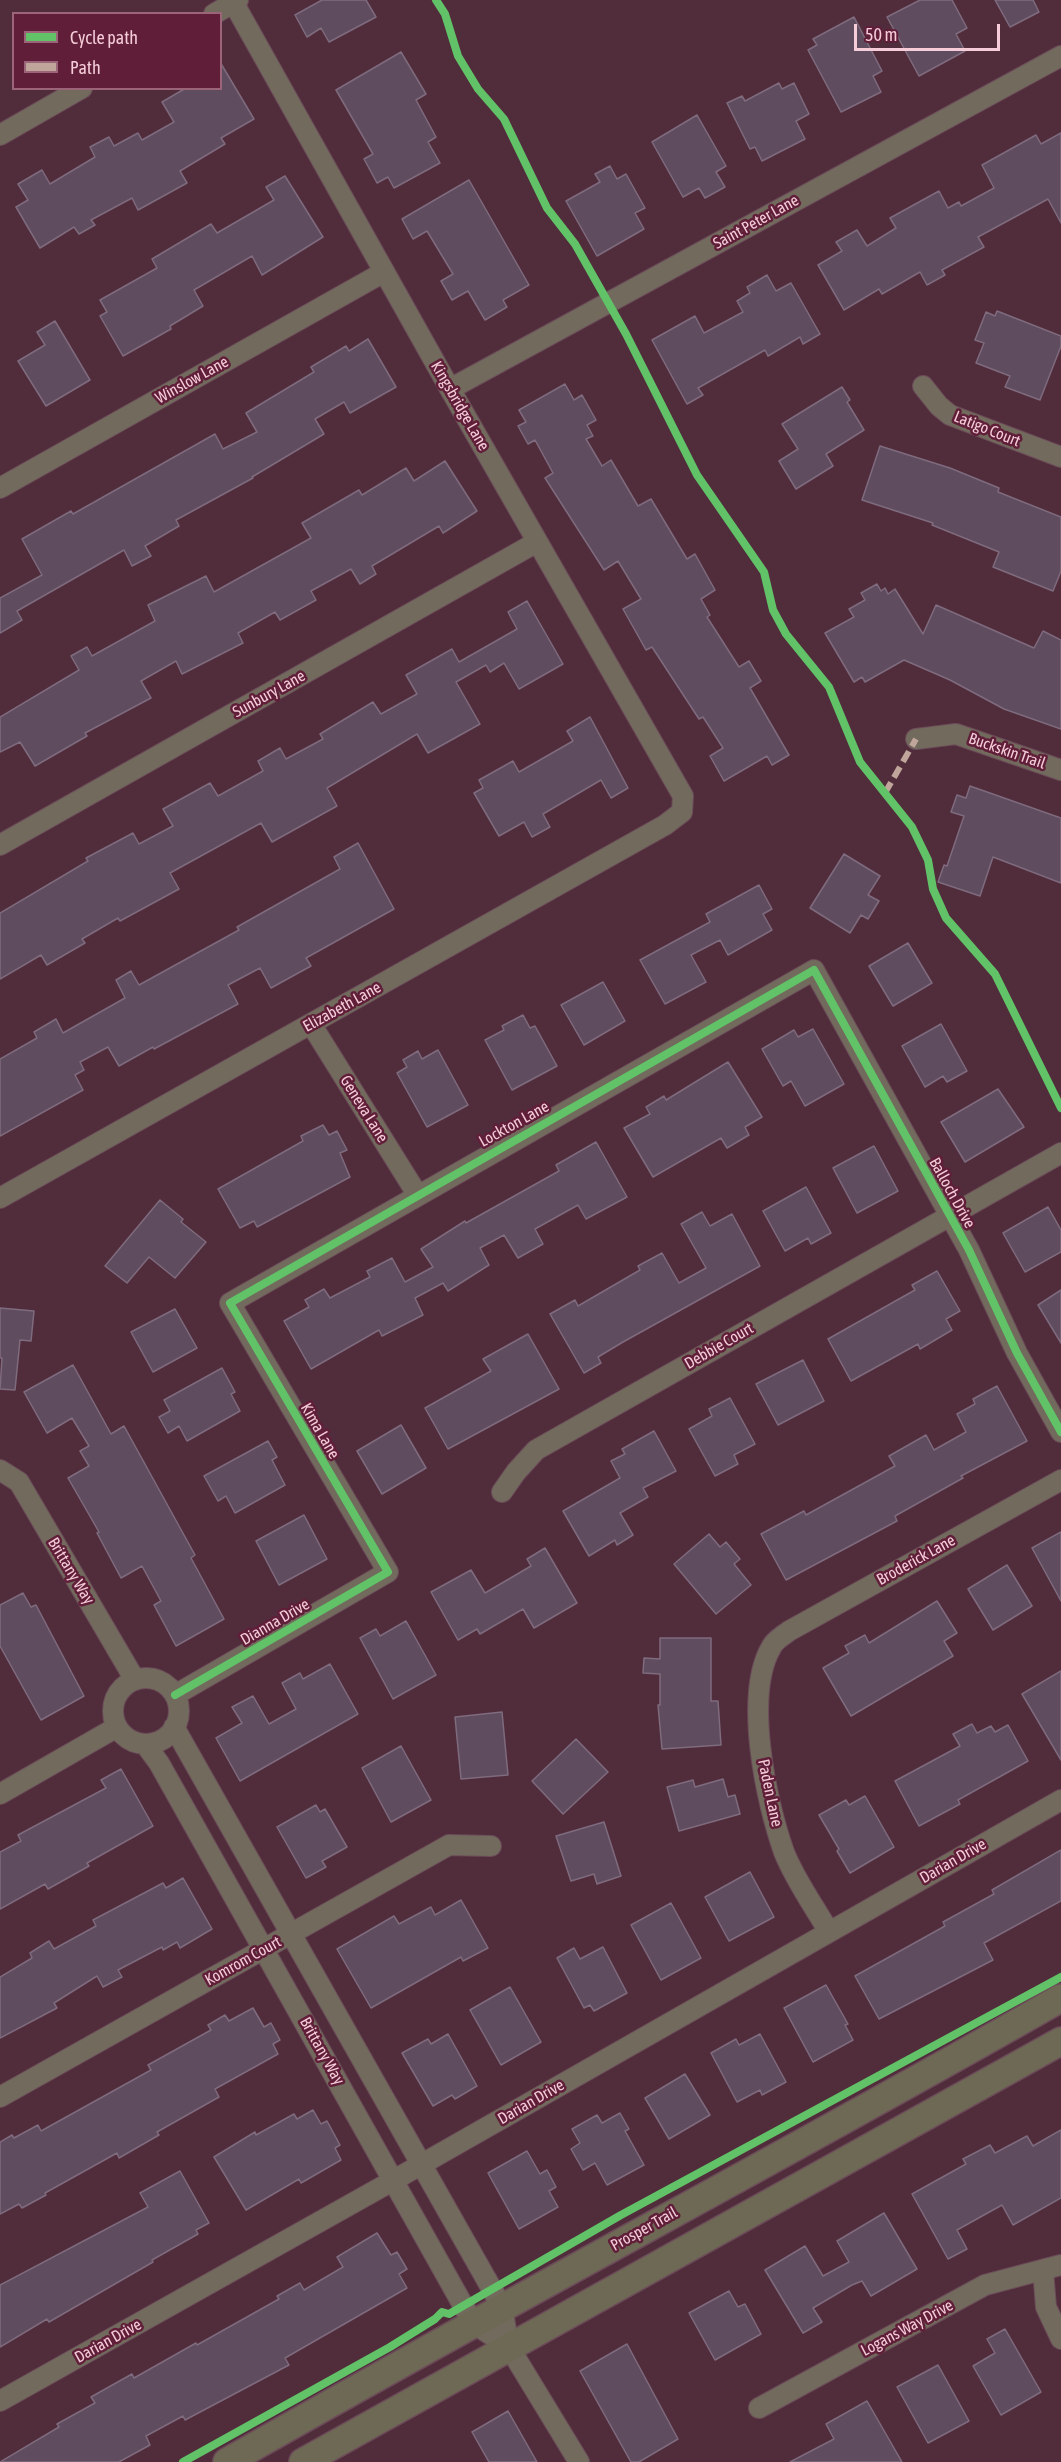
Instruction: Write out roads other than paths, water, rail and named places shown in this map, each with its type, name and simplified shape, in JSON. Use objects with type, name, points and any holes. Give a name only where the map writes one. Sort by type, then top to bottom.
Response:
[{"type":"main road","name":"Prosper Trail","points":[[227,2462],[473,2323],[1061,1998]]},
{"type":"main road","points":[[303,2462],[1061,2041]]},
{"type":"street","points":[[217,12],[235,1]]},
{"type":"street","name":"Kingsbridge Lane","points":[[235,1],[384,272],[683,796],[682,812]]},
{"type":"street","name":"Saint Peter Lane","points":[[450,389],[1061,56]]},
{"type":"street","points":[[0,135],[79,90]]},
{"type":"street","name":"Winslow Lane","points":[[0,488],[384,272]]},
{"type":"street","name":"Latigo Court","points":[[923,386],[939,406],[950,415],[1061,457]]},
{"type":"street","name":"Sunbury Lane","points":[[0,845],[537,542]]},
{"type":"street","name":"Buckskin Trail","points":[[916,739],[956,734],[1061,770]]},
{"type":"street","name":"Elizabeth Lane","points":[[0,1198],[665,825],[682,812]]},
{"type":"street","name":"Lockton Lane","points":[[230,1303],[417,1194],[814,970]]},
{"type":"street","name":"Balloch Drive","points":[[814,970],[969,1250],[1017,1353],[1061,1432]]},
{"type":"street","name":"Geneva Lane","points":[[311,1024],[417,1194]]},
{"type":"street","name":"Debbie Court","points":[[502,1492],[536,1450],[1061,1153]]},
{"type":"street","name":"Kima Lane","points":[[230,1303],[388,1572]]},
{"type":"street","name":"Brittany Way","points":[[0,1470],[19,1482],[135,1680]]},
{"type":"street","name":"Broderick Lane","points":[[772,1644],[789,1630],[1061,1480]]},
{"type":"street","name":"Dianna Drive","points":[[175,1695],[388,1572]]},
{"type":"street","name":"Paden Lane","points":[[772,1644],[762,1668],[759,1692],[758,1723],[766,1790],[785,1854],[829,1932]]},
{"type":"street","points":[[147,1678],[158,1680],[168,1686],[175,1695],[178,1717],[166,1737],[145,1744],[134,1742],[124,1736],[117,1727],[113,1716],[113,1704],[125,1685],[147,1678]]},
{"type":"street","points":[[0,1794],[117,1727]]},
{"type":"street","name":"Brittany Way","points":[[174,1727],[502,2307],[508,2347],[579,2462]]},
{"type":"street","name":"Brittany Way","points":[[145,1744],[159,1763],[473,2323],[508,2347]]},
{"type":"street","name":"Darian Drive","points":[[0,2401],[394,2180],[1061,1800]]},
{"type":"street","name":"Komrom Court","points":[[0,2097],[449,1845],[490,1845]]},
{"type":"street","points":[[1052,2267],[1046,2307],[1061,2339]]},
{"type":"street","name":"Logans Way Drive","points":[[759,2409],[985,2285],[1052,2267]]}]
